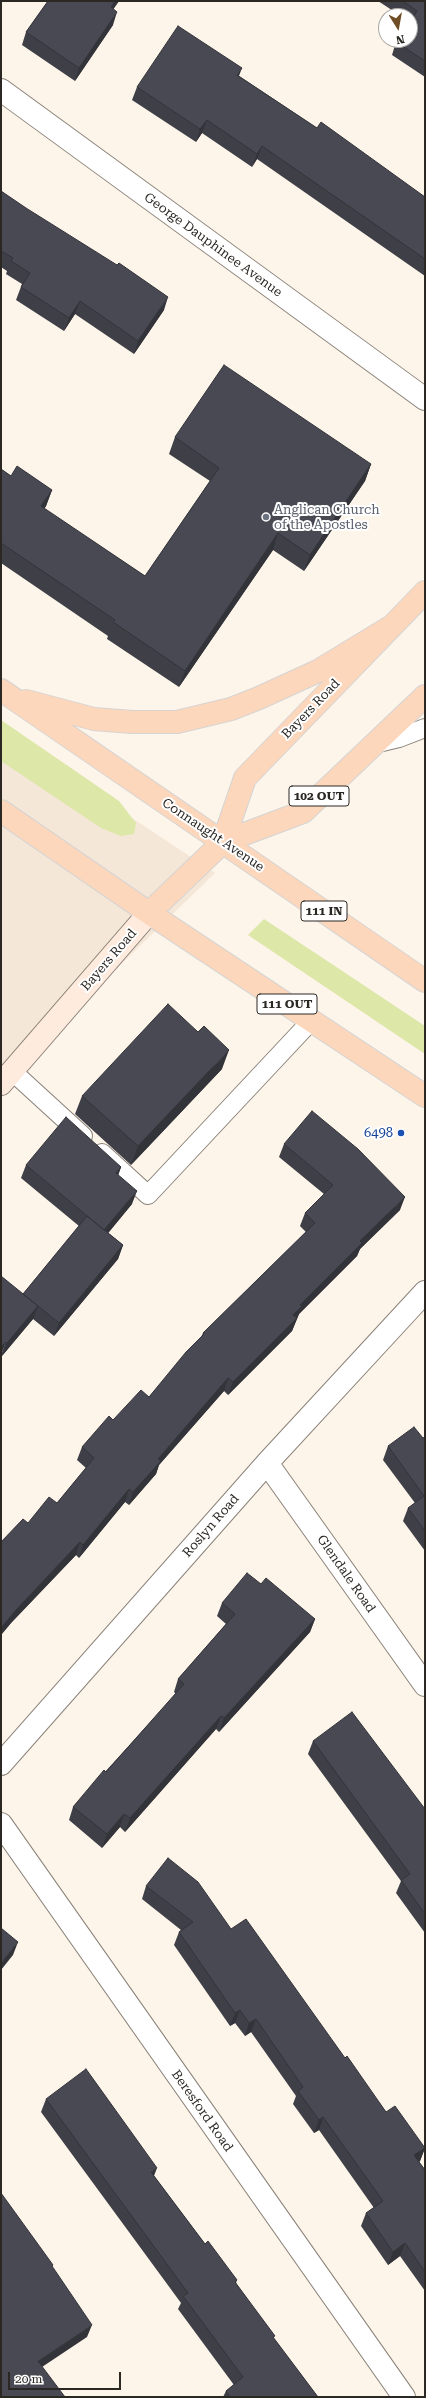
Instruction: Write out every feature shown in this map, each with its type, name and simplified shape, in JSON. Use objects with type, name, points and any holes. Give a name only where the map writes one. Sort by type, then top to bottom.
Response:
[{"type":"main road","name":"Bayers Road","points":[[223,842],[245,778],[425,592]]},
{"type":"main road","points":[[6,694],[94,718],[132,722],[177,722],[231,709],[260,698],[318,670],[392,626]]},
{"type":"main road","name":"Connaught Avenue","points":[[6,694],[425,981]]},
{"type":"main road","name":"Bayers Road","points":[[7,1078],[149,913],[223,842],[302,812],[425,696]]},
{"type":"main road","points":[[1,811],[149,913]]},
{"type":"main road","name":"111 OUT","points":[[149,913],[425,1096]]},
{"type":"street","name":"George Dauphinee Avenue","points":[[1,90],[425,399]]},
{"type":"street","name":"Roslyn Road","points":[[1,1764],[267,1463],[425,1292]]},
{"type":"street","name":"Glendale Road","points":[[267,1463],[425,1685]]},
{"type":"street","name":"Beresford Road","points":[[1,1824],[404,2397]]},
{"type":"lane","points":[[374,744],[400,738],[425,728]]},
{"type":"lane","points":[[7,1078],[148,1195],[312,1020]]},
{"type":"shaded area","points":[[1,731],[215,873],[1,1081]]},
{"type":"green space","points":[[1,720],[119,801],[136,823],[134,834],[121,836],[101,828],[1,761]]},
{"type":"green space","points":[[264,919],[425,1026],[425,1054],[248,935]]},
{"type":"building","points":[[48,1],[115,1],[111,7],[117,12],[79,68],[26,32]]},
{"type":"building","points":[[403,1],[425,1],[425,61],[405,48],[418,48],[418,8],[413,8]]},
{"type":"building","points":[[178,26],[242,68],[237,75],[317,128],[321,122],[425,197],[425,259],[262,146],[257,154],[207,120],[200,129],[137,87]]},
{"type":"building","points":[[1,191],[117,265],[119,263],[168,297],[138,341],[80,301],[69,318],[21,287],[30,273],[11,261],[13,258],[1,251]]},
{"type":"building","name":"Anglican Church of the Apostles","points":[[224,365],[371,464],[310,555],[278,533],[185,671],[113,622],[115,620],[1,543],[1,469],[11,476],[17,466],[52,490],[41,506],[145,576],[219,468],[175,437]]},
{"type":"building","points":[[168,1004],[198,1032],[204,1026],[229,1050],[138,1146],[82,1096]]},
{"type":"building","points":[[312,1111],[358,1149],[405,1197],[360,1241],[362,1243],[300,1305],[302,1306],[293,1315],[297,1318],[233,1382],[228,1378],[158,1459],[161,1461],[133,1492],[129,1489],[83,1545],[80,1542],[1,1628],[1,1542],[23,1519],[28,1523],[49,1497],[57,1503],[94,1458],[82,1447],[109,1416],[113,1420],[141,1390],[149,1397],[186,1352],[204,1334],[203,1333],[315,1223],[305,1213],[333,1185],[284,1144]]},
{"type":"building","points":[[66,1117],[121,1167],[116,1173],[137,1191],[104,1230],[26,1165]]},
{"type":"building","points":[[87,1216],[123,1245],[59,1323],[23,1294]]},
{"type":"building","points":[[1,1276],[38,1306],[7,1343],[6,1342],[1,1347]]},
{"type":"building","points":[[414,1427],[423,1438],[425,1437],[425,1531],[408,1508],[424,1496],[388,1446]]},
{"type":"building","points":[[247,1573],[261,1584],[266,1578],[315,1619],[224,1718],[221,1716],[130,1818],[124,1814],[107,1834],[73,1807],[104,1770],[106,1772],[184,1684],[178,1679],[235,1614],[222,1603]]},
{"type":"building","points":[[352,1712],[425,1809],[425,1914],[401,1880],[410,1874],[313,1741]]},
{"type":"building","points":[[168,1858],[198,1882],[231,1929],[246,1919],[345,2058],[347,2056],[386,2112],[395,2106],[425,2148],[414,2155],[425,2170],[425,2272],[405,2243],[393,2252],[366,2213],[383,2201],[323,2117],[319,2120],[298,2091],[303,2087],[256,2019],[249,2023],[240,2010],[235,2013],[179,1932],[193,1922],[146,1886]]},
{"type":"building","points":[[1,1928],[18,1942],[1,1963]]},
{"type":"building","points":[[86,2069],[157,2168],[151,2172],[205,2244],[208,2241],[237,2280],[235,2282],[275,2336],[273,2337],[318,2397],[230,2397],[226,2391],[243,2377],[183,2296],[188,2293],[46,2099]]},
{"type":"building","points":[[1,2193],[53,2265],[52,2266],[92,2325],[38,2361],[65,2397],[1,2397]]},
{"type":"place","name":"Anglican Church of the Apostles","points":[[266,517]]},
{"type":"place","name":"6498","points":[[401,1133]]}]
